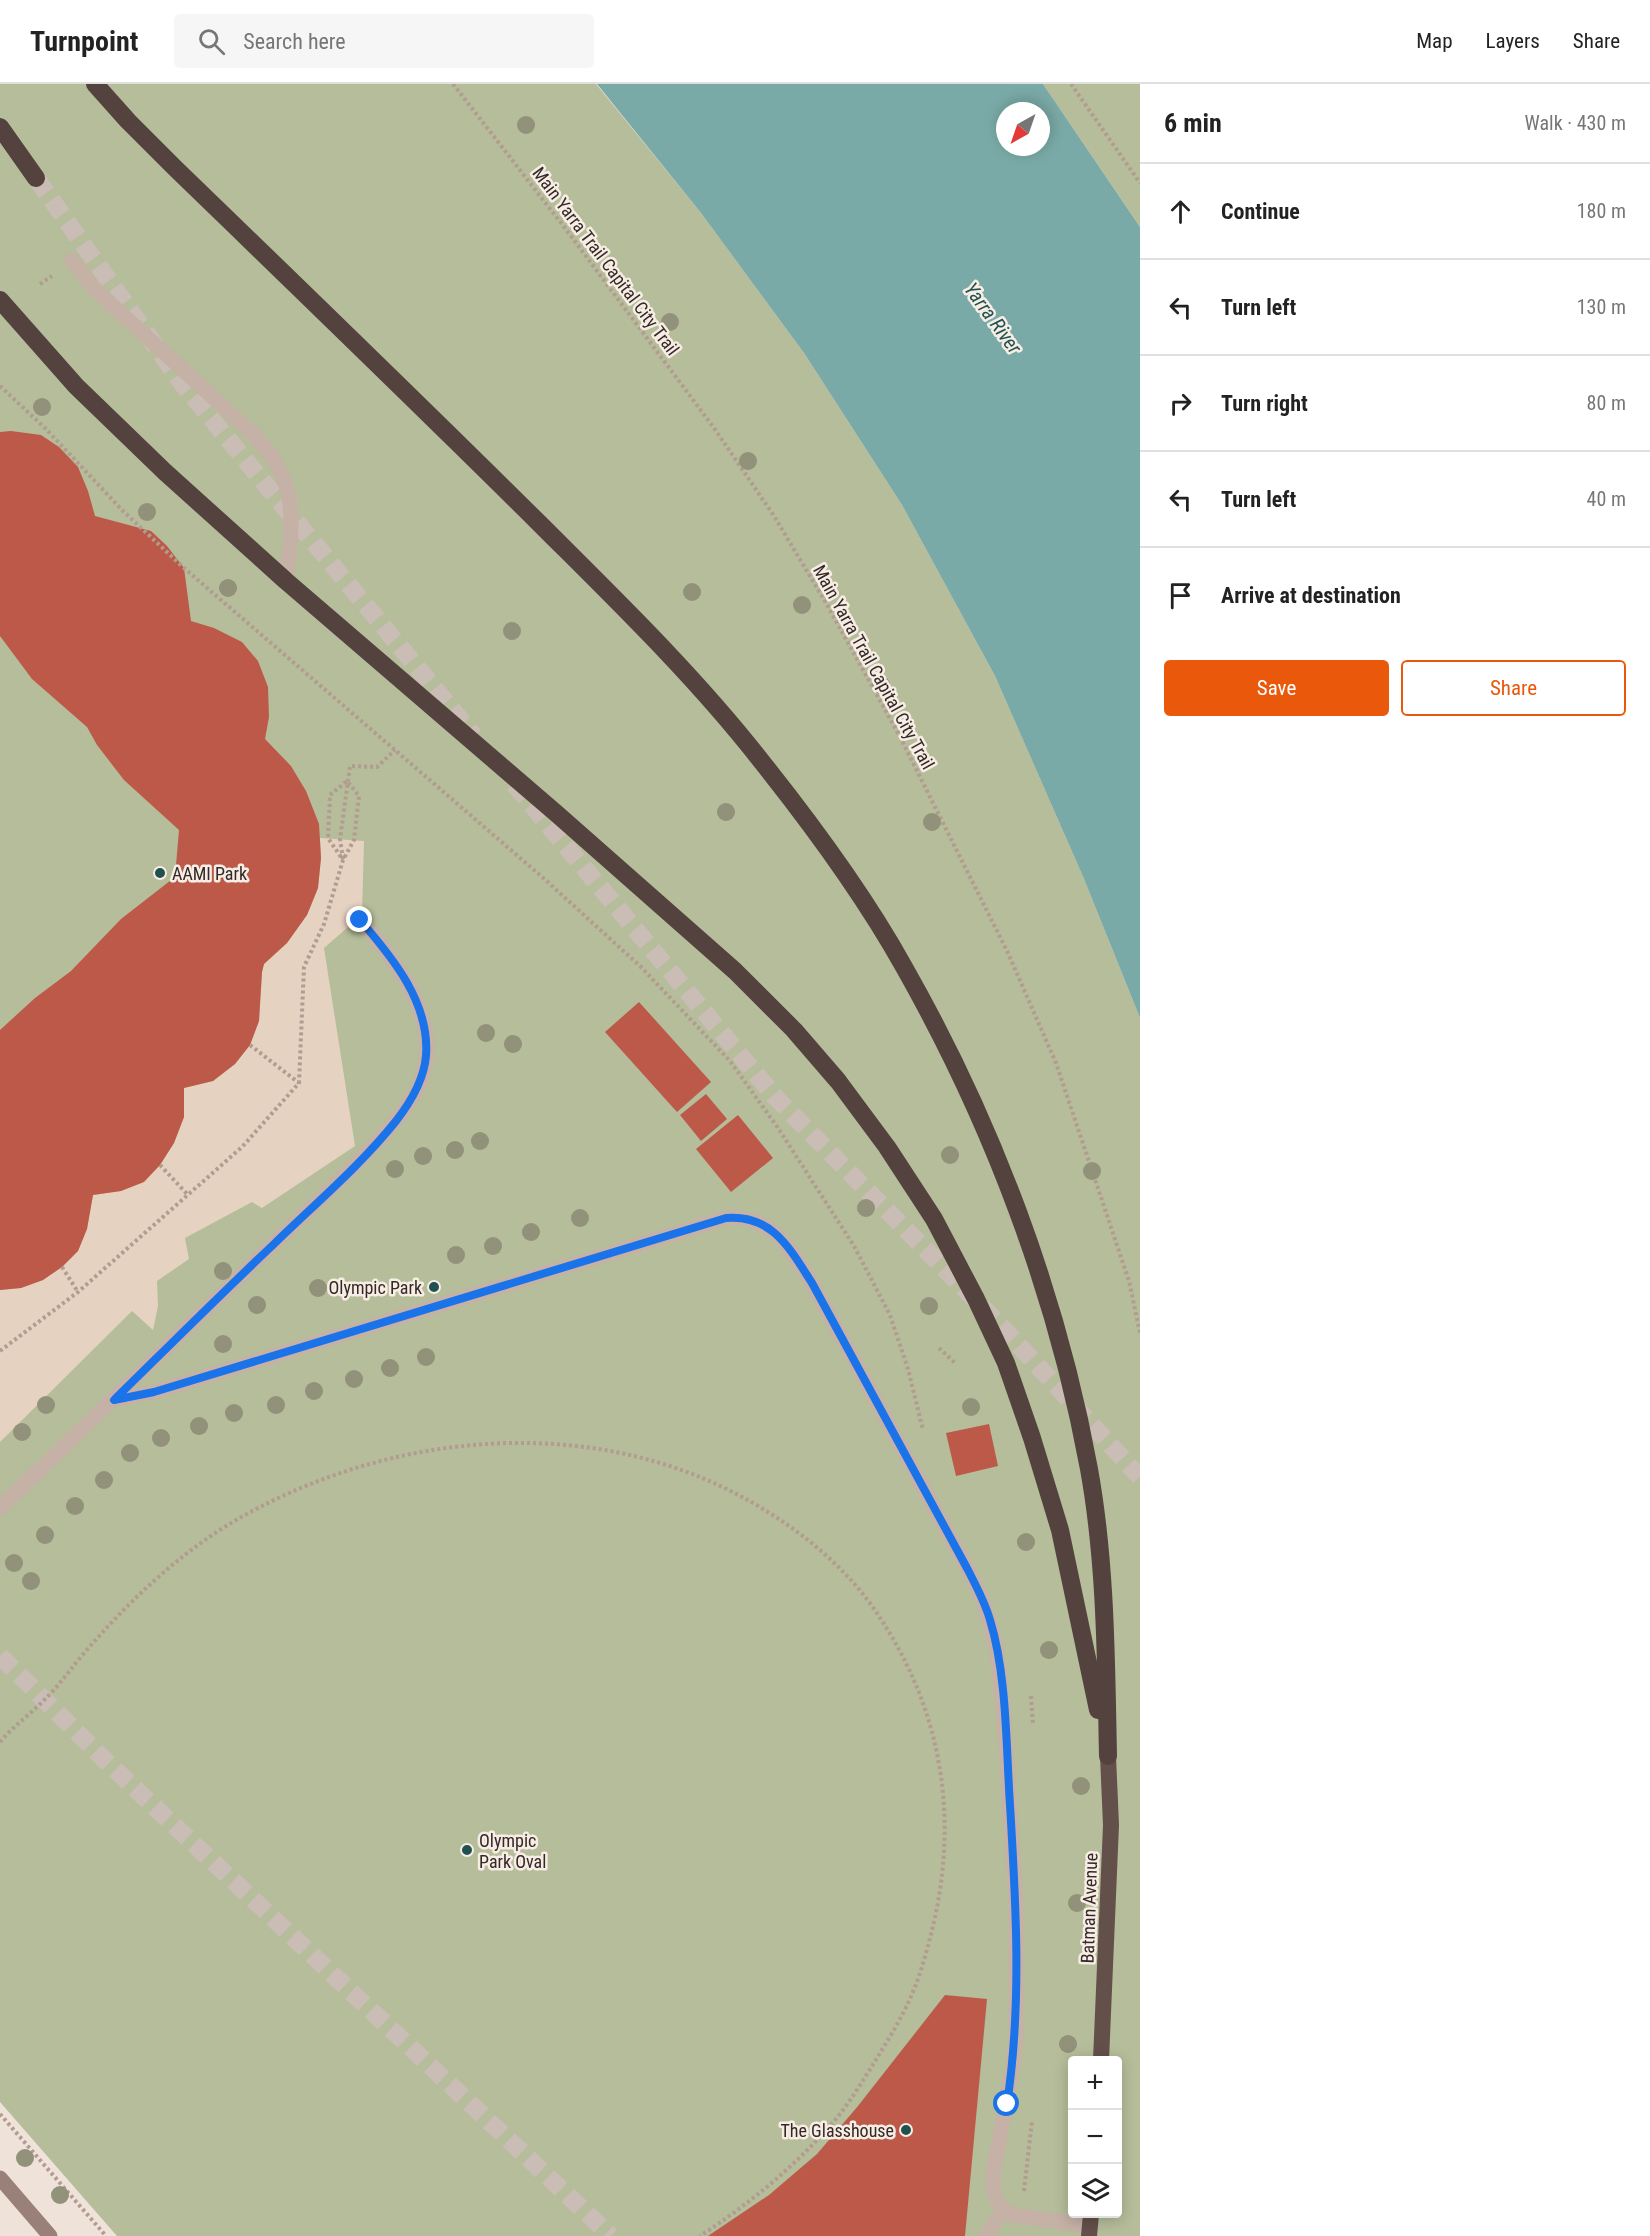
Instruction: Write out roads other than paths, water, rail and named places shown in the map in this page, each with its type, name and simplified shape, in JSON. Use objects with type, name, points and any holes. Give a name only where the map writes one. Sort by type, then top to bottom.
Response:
[{"type":"highway","points":[[95,84],[175,168],[468,452],[636,620],[700,688],[760,759],[834,857],[903,966],[994,1149],[1025,1233],[1065,1355],[1090,1472],[1100,1553],[1106,1640],[1108,1756]]},
{"type":"highway","points":[[0,127],[36,178]]},
{"type":"highway","points":[[0,300],[76,386],[165,472],[286,581],[557,814],[735,971],[794,1030],[838,1081],[887,1147],[934,1219],[1006,1362],[1060,1530],[1108,1756]]},
{"type":"highway","name":"Batman Avenue","points":[[1101,2056],[1111,1825],[1108,1756]]},
{"type":"main road","points":[[0,2178],[50,2236]]},
{"type":"lane","points":[[72,260],[91,285],[112,306],[252,433],[273,456],[285,478],[291,503],[286,581]]},
{"type":"lane","points":[[0,1508],[350,1171],[396,1121],[418,1088],[426,1057],[424,1025],[415,998],[399,969],[360,920]]},
{"type":"lane","points":[[114,1400],[154,1392],[726,1218],[742,1216],[766,1225],[791,1250],[812,1283],[982,1598],[996,1645],[1003,1706],[1016,1902],[1016,2032],[1013,2064],[993,2174],[993,2191],[996,2202],[1012,2215],[1090,2225]]},
{"type":"lane","points":[[986,2236],[1003,2210]]},
{"type":"water","name":"Yarra River","points":[[597,84],[1043,84],[1140,227],[1140,1018],[1084,879],[995,676],[902,505],[804,353],[701,213]]},
{"type":"tunnel","points":[[36,178],[184,386],[474,736]]},
{"type":"tunnel","points":[[514,784],[777,1099],[1001,1326],[1140,1477]]},
{"type":"tunnel","points":[[0,1656],[111,1766],[611,2236]]},
{"type":"place","name":"AAMI Park","points":[[160,873]]},
{"type":"place","name":"Olympic Park","points":[[434,1287]]},
{"type":"place","name":"Olympic Park Oval","points":[[467,1850]]},
{"type":"place","name":"The Glasshouse","points":[[906,2130]]}]
